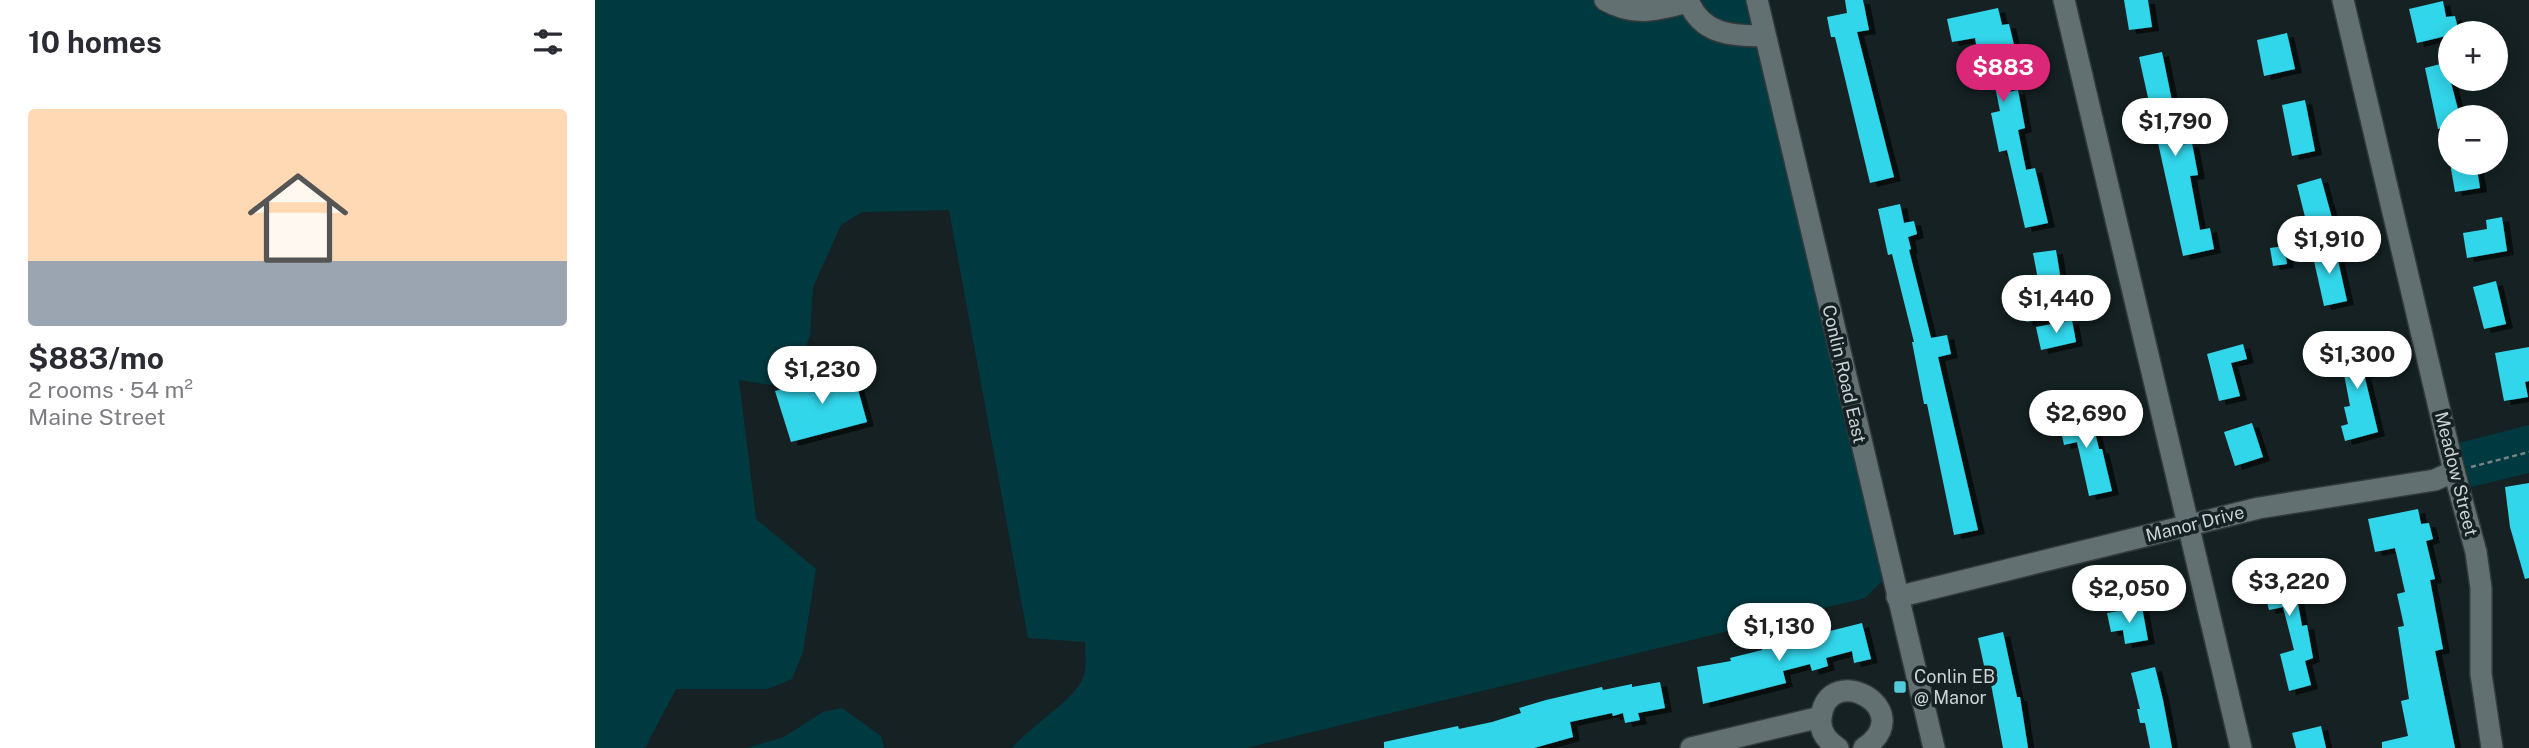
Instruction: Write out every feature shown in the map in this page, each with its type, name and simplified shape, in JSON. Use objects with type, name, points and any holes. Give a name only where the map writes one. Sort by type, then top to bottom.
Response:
[{"type":"street","points":[[1605,0],[1631,11],[1658,9],[1688,1],[1697,18],[1719,33],[1765,36]]},
{"type":"street","name":"Conlin Road East","points":[[1756,0],[1934,748]]},
{"type":"street","points":[[2064,0],[2241,748]]},
{"type":"street","name":"Meadow Street","points":[[2343,0],[2454,471],[2476,552],[2480,588],[2481,674],[2492,748]]},
{"type":"street","name":"Manor Drive","points":[[1897,597],[2259,508],[2435,480],[2454,471]]},
{"type":"street","points":[[1838,748],[1824,736],[1821,718],[1829,700],[1836,694],[1856,690],[1865,694],[1879,708],[1881,717],[1878,735],[1864,748]]},
{"type":"street","points":[[1691,748],[1821,718]]},
{"type":"path","points":[[2454,471],[2529,452]]},
{"type":"shaded area","points":[[595,0],[1754,0],[1890,573],[1865,598],[1246,748],[1012,748],[1063,703],[1080,684],[1086,663],[1085,642],[1028,638],[949,210],[862,212],[841,225],[813,287],[810,335],[796,376],[770,385],[739,380],[756,519],[816,569],[803,652],[792,679],[768,689],[676,689],[645,748],[595,748]]},
{"type":"shaded area","points":[[2529,425],[2529,473],[2471,487],[2459,443]]},
{"type":"shaded area","points":[[842,708],[881,736],[884,748],[747,748],[784,737],[823,712]]},
{"type":"building","points":[[1845,0],[1863,0],[1869,30],[1857,32],[1894,177],[1870,183],[1835,37],[1831,37],[1827,17],[1847,13]]},
{"type":"building","points":[[2124,0],[2148,0],[2152,27],[2129,30]]},
{"type":"building","points":[[2443,1],[2446,17],[2455,16],[2456,21],[2438,21],[2438,38],[2417,43],[2409,9]]},
{"type":"building","points":[[1998,8],[2002,25],[2009,24],[2014,45],[2001,48],[2010,92],[2018,90],[2025,128],[2018,130],[2026,170],[2035,168],[2048,223],[2025,228],[2007,150],[1999,152],[1991,113],[2000,111],[1992,72],[1982,74],[1975,38],[1952,42],[1947,19]]},
{"type":"building","points":[[2287,33],[2295,69],[2264,76],[2257,40]]},
{"type":"building","points":[[2162,52],[2181,145],[2192,143],[2198,175],[2190,176],[2200,230],[2210,228],[2214,249],[2183,256],[2139,57]]},
{"type":"building","points":[[2438,65],[2438,91],[2453,91],[2457,105],[2438,105],[2438,129],[2425,68]]},
{"type":"building","points":[[2305,100],[2315,151],[2292,156],[2282,105]]},
{"type":"building","points":[[2452,175],[2478,175],[2480,188],[2455,192]]},
{"type":"building","points":[[2321,178],[2332,218],[2307,225],[2297,185]]},
{"type":"building","points":[[1900,204],[1904,223],[1914,221],[1917,234],[1908,237],[1909,250],[1931,338],[1947,335],[1951,354],[1938,357],[1978,530],[1954,535],[1927,404],[1924,404],[1914,342],[1892,254],[1888,255],[1878,209]]},
{"type":"building","points":[[2502,217],[2507,251],[2467,258],[2463,233],[2487,229],[2486,220]]},
{"type":"building","points":[[2284,246],[2287,264],[2273,266],[2270,248]]},
{"type":"building","points":[[2335,247],[2347,301],[2324,306],[2312,252]]},
{"type":"building","points":[[2056,250],[2061,281],[2039,285],[2033,253]]},
{"type":"building","points":[[2496,281],[2506,324],[2484,329],[2473,287]]},
{"type":"building","points":[[2040,290],[2046,319],[2026,322],[2019,294]]},
{"type":"building","points":[[2072,320],[2076,342],[2041,350],[2036,327]]},
{"type":"building","points":[[2361,337],[2368,374],[2364,374],[2378,432],[2345,441],[2341,426],[2348,424],[2344,407],[2350,406],[2338,342]]},
{"type":"building","points":[[2243,344],[2247,359],[2231,363],[2240,396],[2219,401],[2207,354]]},
{"type":"building","points":[[2529,347],[2529,381],[2525,382],[2528,397],[2504,401],[2495,353]]},
{"type":"building","points":[[852,368],[867,422],[791,442],[775,391]]},
{"type":"building","points":[[2068,405],[2072,420],[2091,416],[2112,491],[2089,496],[2077,442],[2064,445],[2056,408]]},
{"type":"building","points":[[2252,423],[2263,457],[2235,466],[2224,432]]},
{"type":"building","points":[[2529,483],[2529,578],[2525,579],[2510,527],[2505,487]]},
{"type":"building","points":[[2418,509],[2421,524],[2429,523],[2433,539],[2426,541],[2435,579],[2430,580],[2443,649],[2435,651],[2455,748],[2382,748],[2382,742],[2408,736],[2401,701],[2409,699],[2398,627],[2404,626],[2397,594],[2405,592],[2395,548],[2375,552],[2368,519]]},
{"type":"building","points":[[2288,558],[2290,570],[2297,568],[2302,592],[2296,593],[2302,626],[2307,625],[2313,658],[2305,661],[2311,685],[2289,691],[2280,654],[2294,650],[2283,607],[2269,610],[2257,564]]},
{"type":"building","points":[[2142,607],[2148,640],[2125,644],[2123,630],[2111,632],[2107,613]]},
{"type":"building","points":[[1862,623],[1871,659],[1854,663],[1852,651],[1826,658],[1828,666],[1812,671],[1810,664],[1783,671],[1786,683],[1703,704],[1697,667],[1731,661],[1730,658],[1762,648]]},
{"type":"building","points":[[2003,632],[2017,697],[2020,697],[2028,748],[2003,748],[1991,684],[1988,684],[1978,638]]},
{"type":"building","points":[[2155,667],[2172,748],[2150,748],[2145,723],[2140,723],[2137,709],[2140,709],[2131,673]]},
{"type":"building","points":[[1660,682],[1665,708],[1638,713],[1640,720],[1625,723],[1623,713],[1570,722],[1573,737],[1534,748],[1384,748],[1384,742],[1458,726],[1459,729],[1492,722],[1521,713],[1519,708],[1546,700],[1602,687],[1603,690]]},
{"type":"building","points":[[2321,726],[2326,748],[2296,748],[2292,733]]},
{"type":"place","name":"Conlin EB @ Manor","points":[[1900,687]]}]
